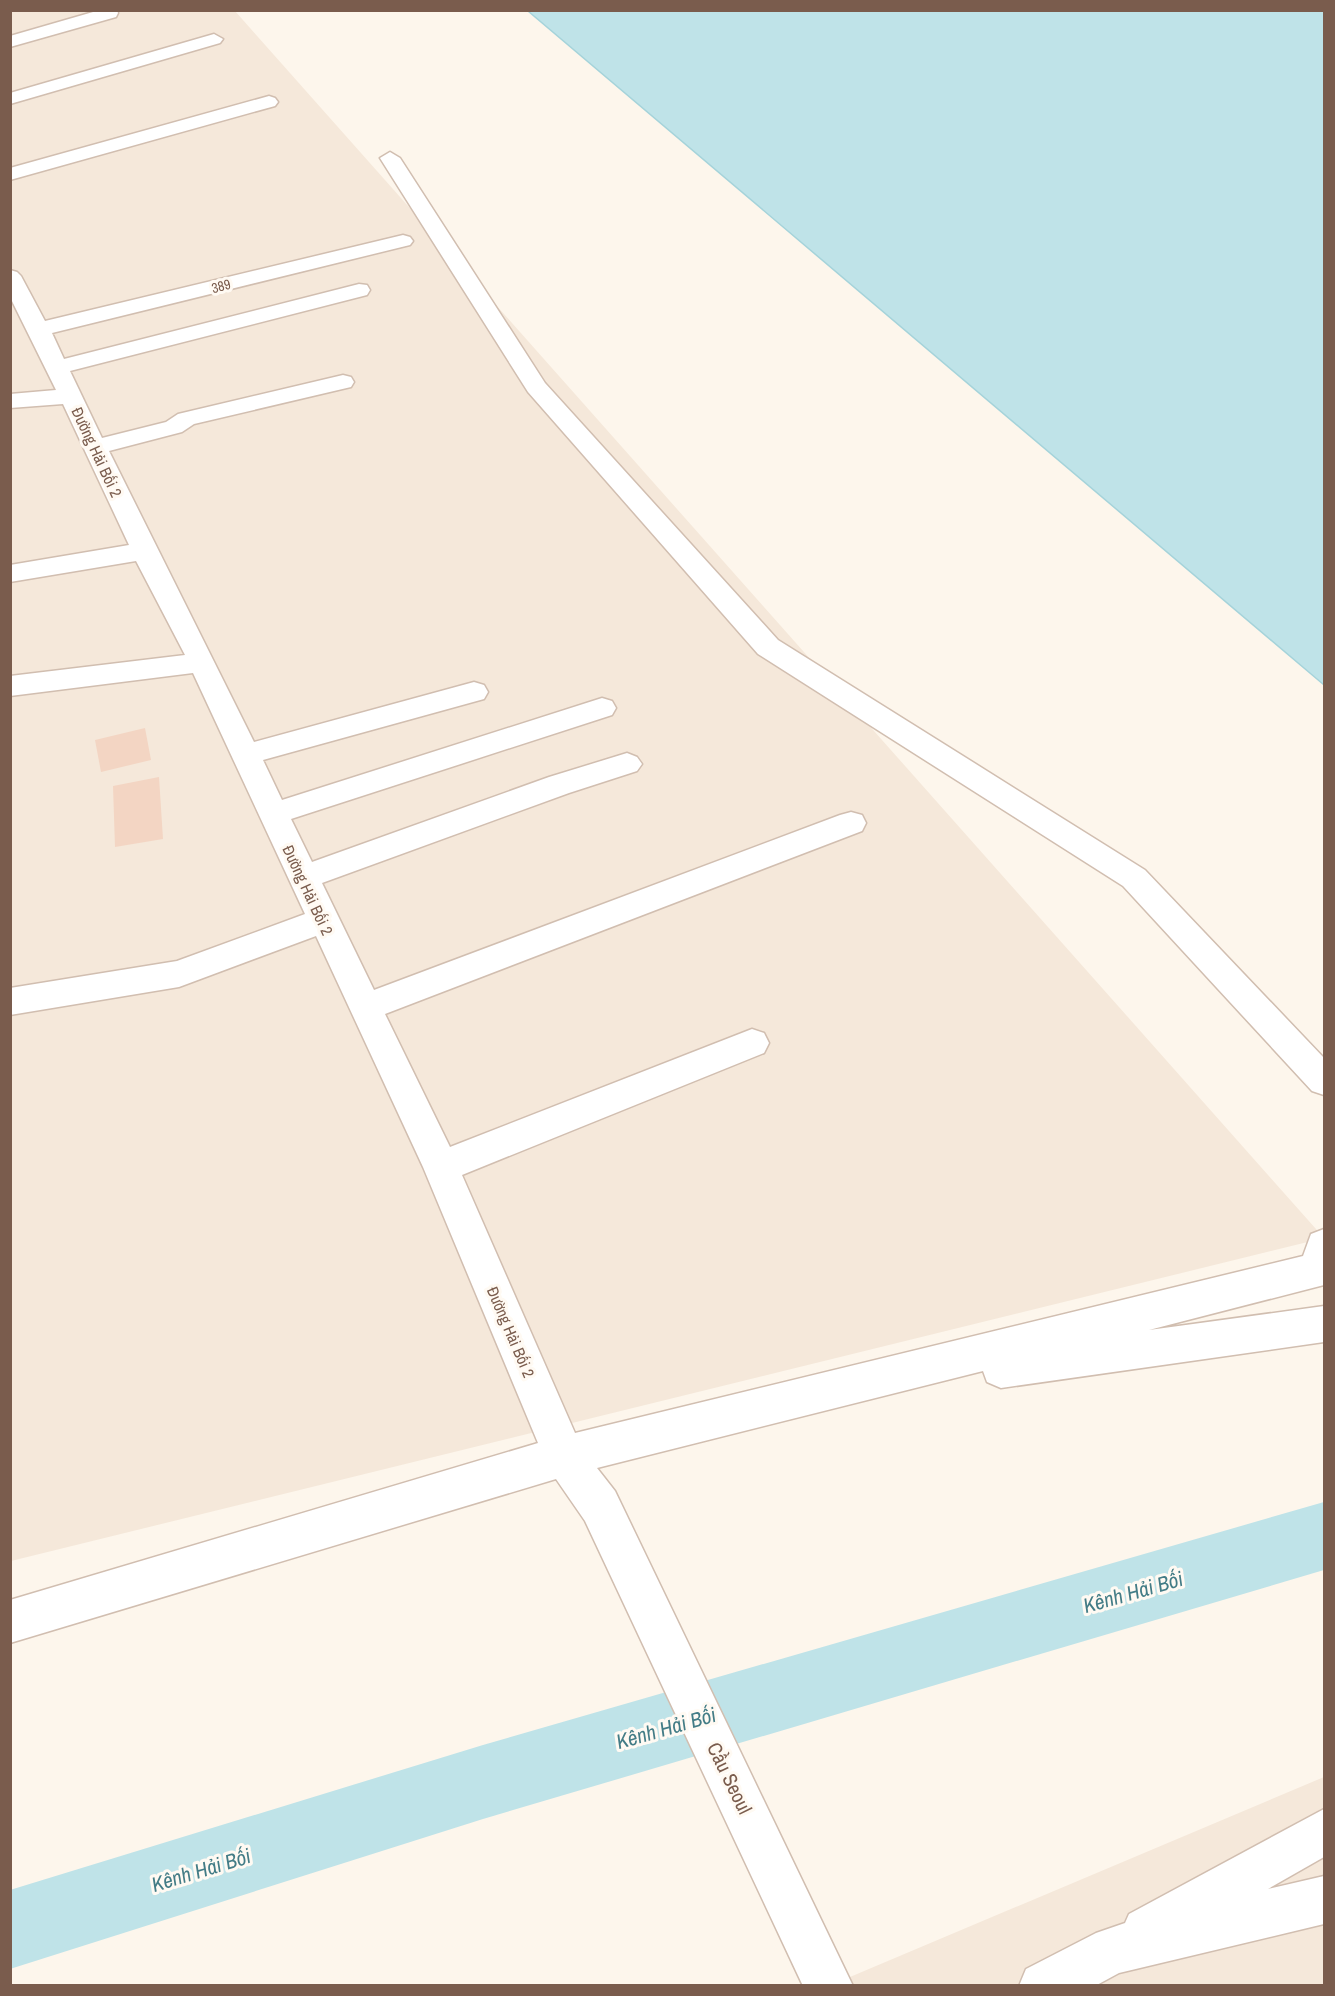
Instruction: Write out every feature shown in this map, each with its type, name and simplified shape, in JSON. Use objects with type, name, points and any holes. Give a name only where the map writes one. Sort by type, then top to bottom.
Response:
[{"type":"street","points":[[10,42],[110,13]]},
{"type":"street","points":[[10,99],[214,39]]},
{"type":"street","points":[[10,174],[269,102]]},
{"type":"street","points":[[390,158],[536,387],[768,647],[1134,878],[1324,1081]]},
{"type":"street","name":"389","points":[[39,329],[403,241]]},
{"type":"street","points":[[58,367],[359,290]]},
{"type":"street","name":"Đường Hải Bối 2","points":[[15,294],[39,329],[144,551],[202,662],[322,921],[441,1167],[564,1456],[600,1506]]},
{"type":"street","points":[[94,447],[174,427],[186,419],[344,382]]},
{"type":"street","points":[[10,401],[71,396]]},
{"type":"street","points":[[10,574],[144,551]]},
{"type":"street","points":[[10,686],[202,662]]},
{"type":"street","points":[[244,755],[474,692]]},
{"type":"street","points":[[272,814],[602,708]]},
{"type":"street","points":[[303,878],[559,785],[627,764]]},
{"type":"street","points":[[364,1008],[852,823]]},
{"type":"street","points":[[10,1002],[179,974],[322,921]]},
{"type":"street","points":[[441,1167],[752,1043]]},
{"type":"street","points":[[10,1622],[564,1456],[1318,1270],[1324,1246]]},
{"type":"street","points":[[809,1396],[1324,1323]]},
{"type":"street","name":"Cầu Seoul","points":[[600,1506],[829,1986]]},
{"type":"street","points":[[1043,1986],[1113,1950],[1324,1832]]},
{"type":"street","points":[[1113,1950],[1324,1900]]},
{"type":"shaded area","points":[[10,11],[235,11],[1324,1238],[11,1561]]},
{"type":"shaded area","points":[[1324,1777],[1324,1985],[831,1985]]},
{"type":"water","points":[[528,11],[1324,11],[1324,685]]},
{"type":"building","points":[[145,728],[151,760],[101,772],[95,740]]},
{"type":"building","points":[[159,777],[163,839],[115,847],[113,786]]},
{"type":"waterway","name":"Kênh Hải Bối","points":[[10,1930],[483,1782],[1324,1536]]}]
